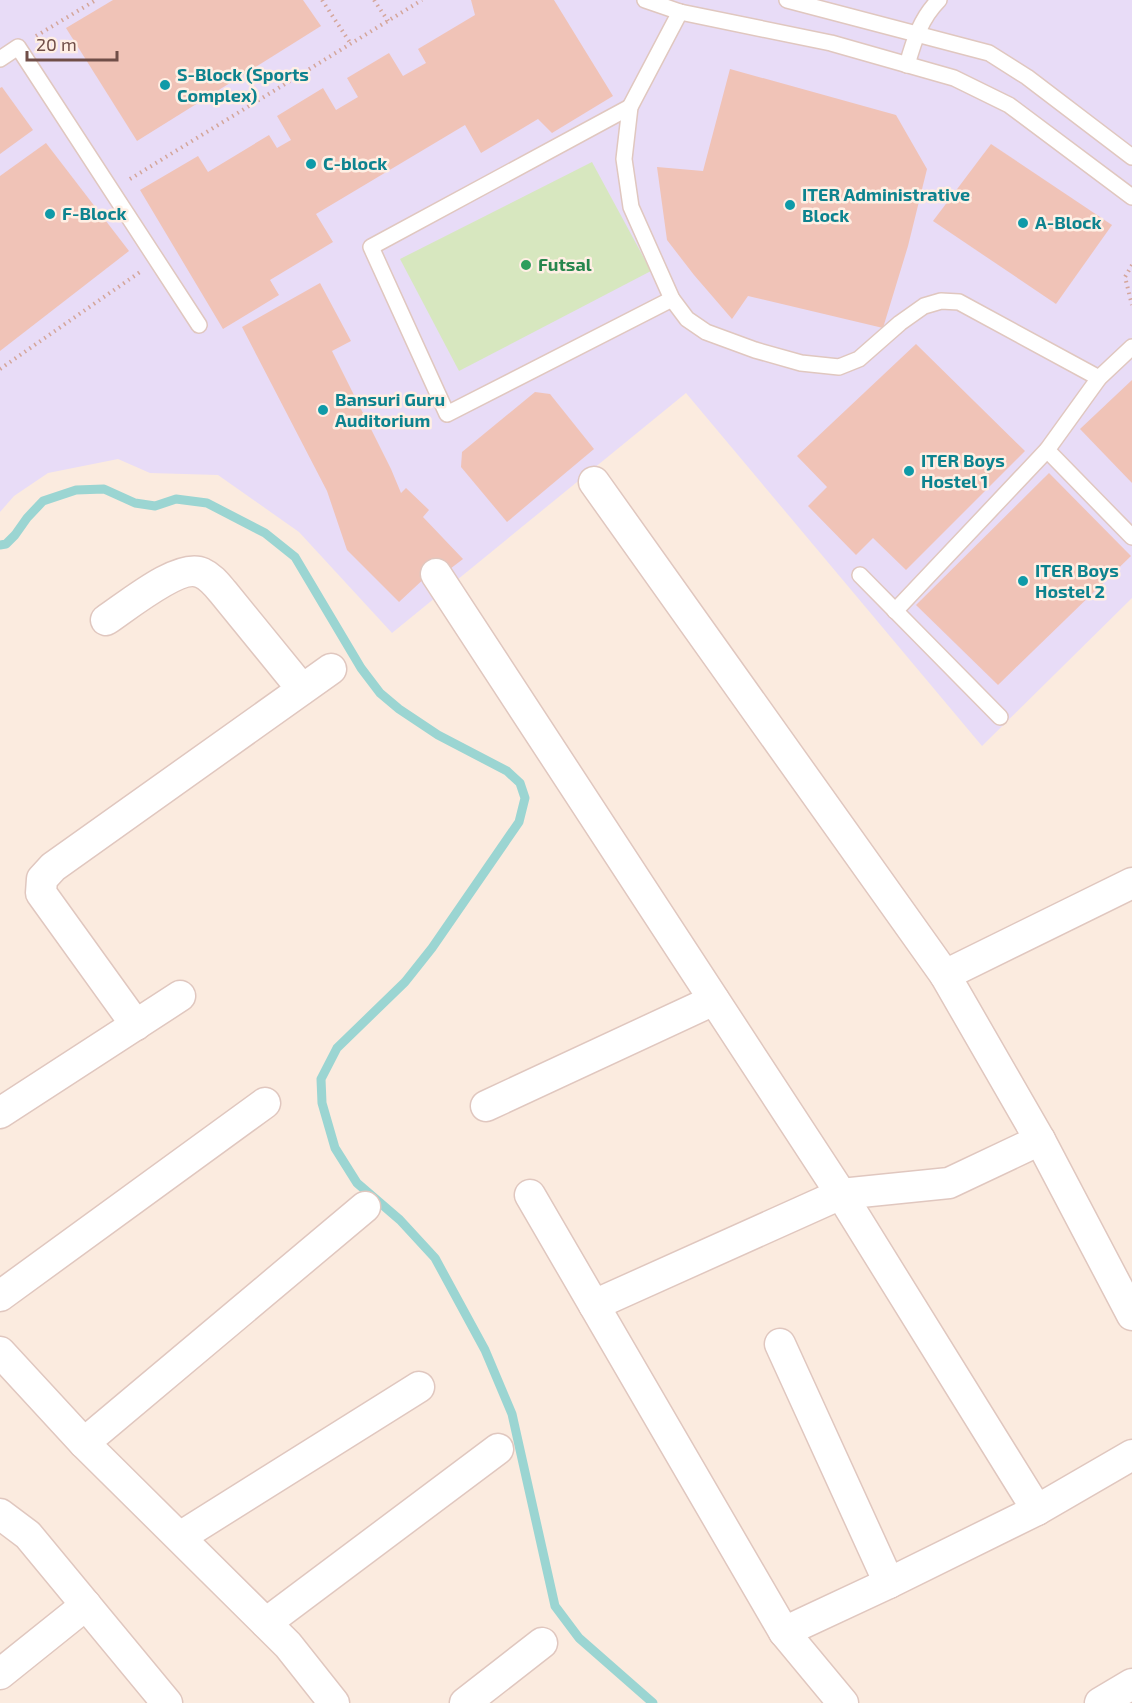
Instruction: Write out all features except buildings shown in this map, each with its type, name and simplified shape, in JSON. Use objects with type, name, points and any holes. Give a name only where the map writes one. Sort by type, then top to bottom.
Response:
[{"type":"street","points":[[594,482],[945,975],[1040,1140],[1132,1315]]},
{"type":"street","points":[[106,620],[174,575],[191,570],[201,572],[223,592],[302,689]]},
{"type":"street","points":[[436,574],[841,1194],[1037,1510]]},
{"type":"street","points":[[136,1025],[40,894],[42,879],[52,867],[331,669]]},
{"type":"street","points":[[945,975],[1132,883]]},
{"type":"street","points":[[0,1113],[180,996]]},
{"type":"street","points":[[486,1106],[714,1000]]},
{"type":"street","points":[[0,1296],[265,1103]]},
{"type":"street","points":[[594,1305],[841,1194],[949,1183],[1040,1140]]},
{"type":"street","points":[[530,1195],[784,1632],[843,1703]]},
{"type":"street","points":[[84,1443],[365,1207]]},
{"type":"street","points":[[780,1344],[890,1584]]},
{"type":"street","points":[[0,1352],[84,1443],[288,1645],[334,1703]]},
{"type":"street","points":[[180,1538],[419,1387]]},
{"type":"street","points":[[266,1623],[498,1449]]},
{"type":"street","points":[[784,1632],[890,1584],[1037,1510],[1132,1455]]},
{"type":"street","points":[[0,1514],[28,1535],[167,1703]]},
{"type":"street","points":[[0,1674],[86,1605]]},
{"type":"street","points":[[465,1703],[542,1643]]},
{"type":"street","points":[[1100,1703],[1132,1684]]},
{"type":"lane","points":[[645,0],[680,12],[831,43],[954,78],[1009,105],[1132,197]]},
{"type":"lane","points":[[788,0],[989,53],[1027,77],[1132,158]]},
{"type":"lane","points":[[907,65],[916,34],[929,10],[939,0]]},
{"type":"lane","points":[[680,12],[630,107],[624,159],[631,207],[672,299],[687,319],[706,332],[730,342],[801,363],[839,367],[859,359],[900,323],[924,306],[941,301],[959,302],[1099,378]]},
{"type":"lane","points":[[0,58],[18,47],[199,325]]},
{"type":"lane","points":[[630,107],[371,247],[447,414],[672,299]]},
{"type":"lane","points":[[895,611],[1047,450],[1099,378],[1132,347]]},
{"type":"lane","points":[[1047,450],[1132,537]]},
{"type":"lane","points":[[860,575],[1000,717]]},
{"type":"path","points":[[18,47],[96,0]]},
{"type":"path","points":[[322,0],[351,44]]},
{"type":"path","points":[[374,0],[388,21]]},
{"type":"path","points":[[111,191],[422,0]]},
{"type":"path","points":[[0,369],[157,260]]},
{"type":"path","points":[[1132,265],[1125,277],[1132,305]]},
{"type":"shaded area","points":[[0,0],[1132,0],[1132,598],[982,746],[686,393],[392,633],[299,532],[218,475],[150,473],[118,459],[48,473],[14,496],[0,512]]},
{"type":"green space","name":"Futsal","points":[[592,162],[651,271],[459,371],[400,259]]},
{"type":"waterway","points":[[0,545],[6,544],[15,535],[43,501],[76,490],[104,489],[135,503],[155,506],[176,499],[207,503],[265,533],[295,557],[361,668],[380,693],[399,709],[438,735],[507,771],[520,783],[525,798],[519,822],[432,948],[405,982],[337,1048],[321,1079],[322,1103],[335,1148],[357,1183],[400,1220],[435,1258],[485,1350],[512,1414],[555,1606],[579,1638],[653,1703]]},
{"type":"place","name":"S-Block (Sports Complex)","points":[[165,85]]},
{"type":"place","name":"C-block","points":[[311,164]]},
{"type":"place","name":"ITER Administrative Block","points":[[790,205]]},
{"type":"place","name":"F-Block","points":[[50,214]]},
{"type":"place","name":"A-Block","points":[[1023,223]]},
{"type":"place","name":"Futsal","points":[[526,265]]},
{"type":"place","name":"Bansuri Guru Auditorium","points":[[323,410]]},
{"type":"place","name":"ITER Boys Hostel 1","points":[[909,471]]},
{"type":"place","name":"ITER Boys Hostel 2","points":[[1023,581]]}]
